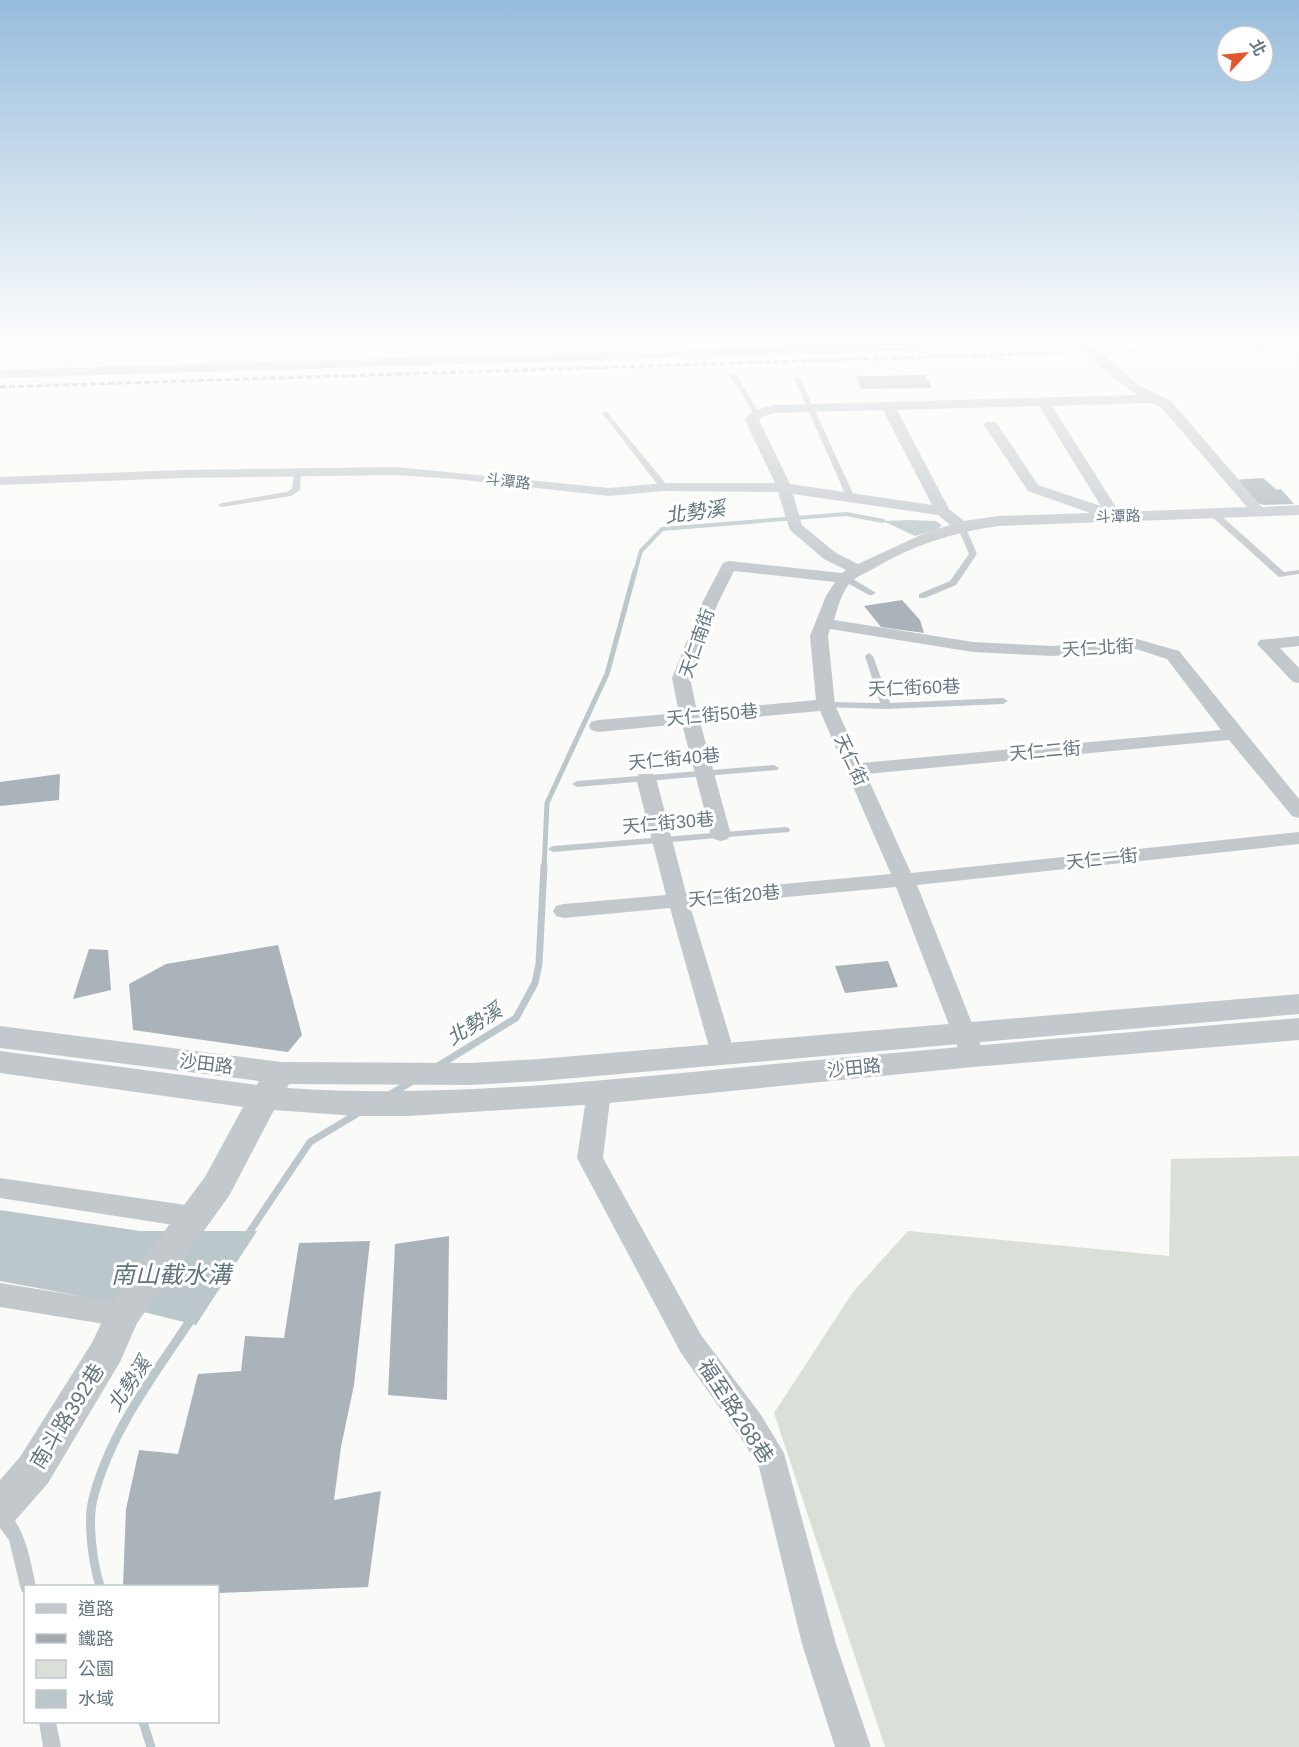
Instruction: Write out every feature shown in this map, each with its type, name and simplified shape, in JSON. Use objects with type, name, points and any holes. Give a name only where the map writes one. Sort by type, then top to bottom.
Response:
[{"type":"street","points":[[755,426],[784,488],[795,527],[851,574],[908,545],[961,526]]},
{"type":"street","points":[[898,426],[943,511],[961,526]]},
{"type":"street","points":[[991,426],[1033,488],[1114,516]]},
{"type":"street","points":[[1058,426],[1114,516]]},
{"type":"street","points":[[1185,426],[1258,511]]},
{"type":"street","name":"斗潭路","points":[[0,481],[182,474],[396,471],[455,475],[609,492],[664,487],[784,488],[943,511]]},
{"type":"street","name":"斗潭路","points":[[961,526],[998,521],[1299,510]]},
{"type":"street","name":"天仁南街","points":[[721,835],[689,717],[681,678],[710,603],[729,566],[851,574]]},
{"type":"street","name":"天仁街","points":[[851,574],[823,623],[819,636],[826,705],[904,880],[968,1045]]},
{"type":"street","name":"天仁北街","points":[[823,623],[973,647],[1052,651],[1137,644],[1158,649],[1173,655],[1234,734],[1299,812]]},
{"type":"street","points":[[1299,641],[1266,644],[1299,678]]},
{"type":"street","name":"天仁街50巷","points":[[598,726],[826,705]]},
{"type":"street","name":"天仁二街","points":[[856,768],[1234,734]]},
{"type":"street","points":[[646,778],[660,839],[723,1054]]},
{"type":"street","name":"天仁一街","points":[[904,880],[1299,838]]},
{"type":"street","name":"天仁街20巷","points":[[564,911],[904,880]]},
{"type":"street","name":"沙田路","points":[[0,1062],[273,1085],[598,1092],[1299,1004]]},
{"type":"street","name":"沙田路","points":[[0,1037],[273,1085],[355,1104],[411,1089],[452,1073],[540,1070],[723,1054],[1299,1029]]},
{"type":"street","points":[[0,1188],[193,1217],[204,1207],[213,1193],[248,1125],[273,1085]]},
{"type":"street","name":"福至路268巷","points":[[598,1092],[590,1158],[691,1344],[750,1425],[773,1463],[819,1644],[853,1747]]},
{"type":"street","name":"南斗路392巷","points":[[0,1509],[34,1470],[107,1351],[123,1315],[193,1217]]},
{"type":"street","points":[[0,1295],[123,1315]]},
{"type":"lane","points":[[614,426],[664,487]]},
{"type":"lane","points":[[820,426],[851,498]]},
{"type":"lane","points":[[222,505],[288,494],[296,490],[297,473]]},
{"type":"lane","points":[[1213,513],[1282,575],[1299,572]]},
{"type":"lane","points":[[922,596],[953,583],[973,554],[961,526]]},
{"type":"lane","points":[[851,574],[872,593]]},
{"type":"lane","points":[[869,656],[886,706]]},
{"type":"lane","name":"天仁街60巷","points":[[826,705],[886,706],[1004,701]]},
{"type":"lane","name":"天仁街40巷","points":[[577,784],[774,768]]},
{"type":"lane","name":"天仁街30巷","points":[[553,849],[785,830]]},
{"type":"lane","points":[[0,1515],[16,1537],[28,1585]]},
{"type":"lane","points":[[48,1723],[52,1747]]},
{"type":"green space","points":[[1299,1156],[1299,1747],[885,1747],[774,1413],[853,1292],[908,1231],[1169,1256],[1171,1159]]},
{"type":"water","points":[[883,521],[936,521],[942,525],[938,529],[915,536]]},
{"type":"water","name":"南山截水溝","points":[[0,1210],[140,1231],[257,1231],[196,1325],[75,1295],[0,1281]]},
{"type":"building","points":[[1263,478],[1277,490],[1281,489],[1294,504],[1264,505],[1254,502],[1232,480]]},
{"type":"building","points":[[902,600],[920,620],[924,633],[881,627],[864,606]]},
{"type":"building","points":[[60,774],[59,800],[0,806],[0,782]]},
{"type":"building","points":[[278,945],[302,1035],[288,1052],[133,1030],[129,984],[166,964]]},
{"type":"building","points":[[89,949],[108,950],[111,990],[73,999]]},
{"type":"building","points":[[888,961],[898,987],[845,993],[835,966]]},
{"type":"building","points":[[449,1236],[447,1400],[388,1395],[395,1244]]},
{"type":"building","points":[[370,1241],[354,1385],[341,1447],[334,1500],[381,1491],[368,1587],[219,1593],[219,1585],[123,1585],[126,1509],[139,1450],[178,1454],[198,1374],[241,1371],[245,1336],[284,1338],[299,1243]]},
{"type":"waterway","name":"北勢溪","points":[[635,572],[641,551],[662,529],[846,514],[883,521]]},
{"type":"waterway","name":"北勢溪","points":[[544,868],[547,803],[607,674],[635,571]]},
{"type":"waterway","name":"北勢溪","points":[[438,1066],[516,1018],[535,983],[539,964],[544,866]]},
{"type":"waterway","name":"北勢溪","points":[[389,1095],[411,1082]]},
{"type":"waterway","name":"北勢溪","points":[[246,1237],[310,1142],[360,1112]]},
{"type":"waterway","name":"北勢溪","points":[[100,1585],[93,1555],[91,1508],[101,1474],[122,1427],[148,1383],[192,1318]]},
{"type":"waterway","name":"北勢溪","points":[[143,1723],[151,1747]]}]
